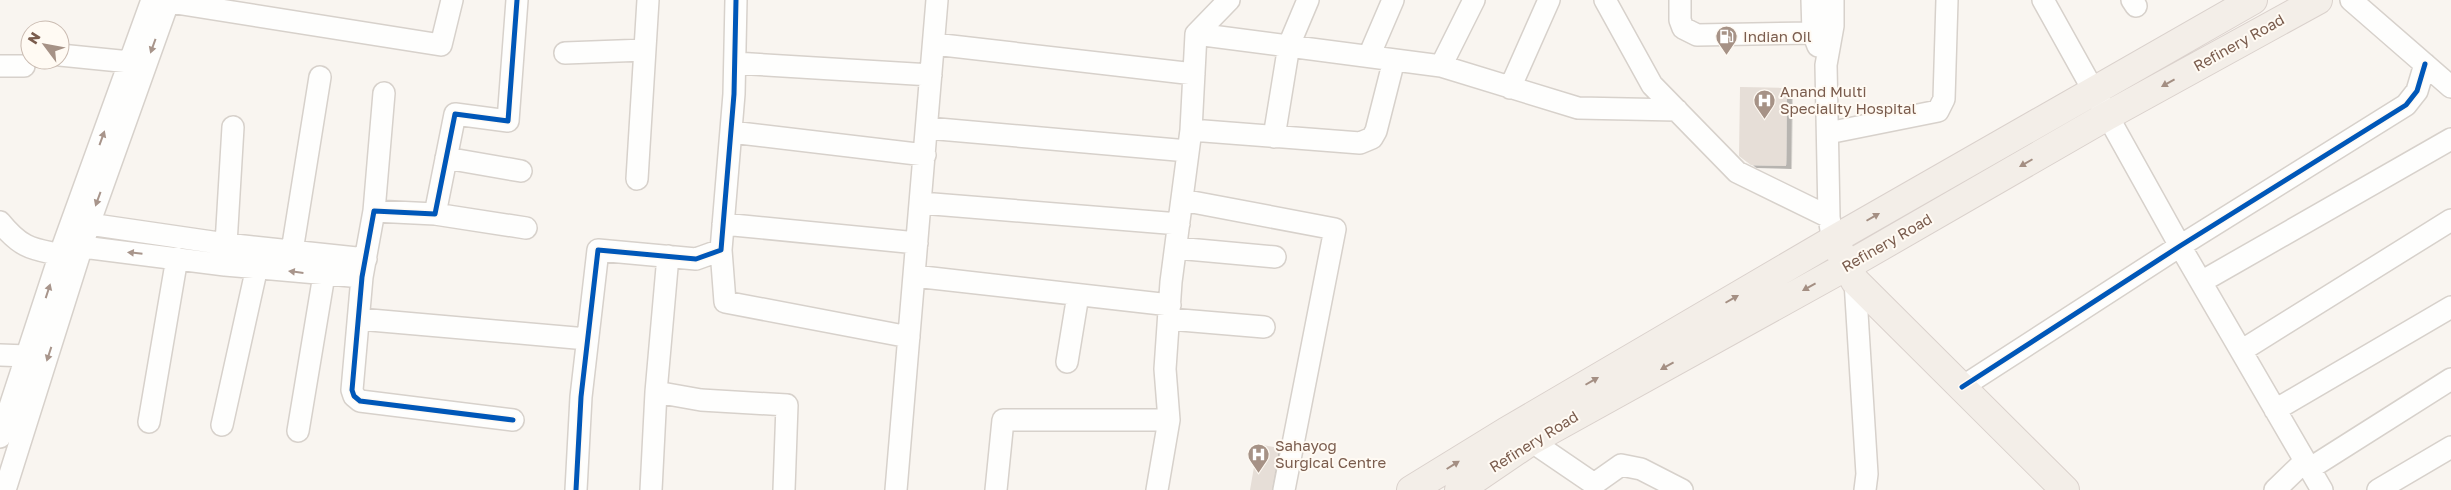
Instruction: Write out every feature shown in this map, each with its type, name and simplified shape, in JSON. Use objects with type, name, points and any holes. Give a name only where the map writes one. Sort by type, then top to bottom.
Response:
[{"type":"main road","name":"Refinery Road","points":[[1411,490],[1831,228],[2093,90],[2253,0]]},
{"type":"main road","name":"Refinery Road","points":[[1459,490],[1531,440],[1851,273],[2107,116],[2318,0]]},
{"type":"main road","points":[[1831,228],[1851,273],[2065,490]]},
{"type":"street","points":[[161,1],[441,45],[452,0]]},
{"type":"street","points":[[436,214],[455,114],[508,121],[517,0]]},
{"type":"street","points":[[637,179],[648,0]]},
{"type":"street","points":[[736,0],[731,132],[721,250],[725,302],[909,337]]},
{"type":"street","points":[[896,490],[925,156],[936,0]]},
{"type":"street","points":[[1157,490],[1169,420],[1165,370],[1169,312],[1190,140],[1196,34],[1229,0]]},
{"type":"street","points":[[1274,137],[1289,45],[1308,0]]},
{"type":"street","points":[[1369,56],[1393,0]]},
{"type":"street","points":[[1441,66],[1474,0]]},
{"type":"street","points":[[1510,88],[1549,0]]},
{"type":"street","points":[[1605,0],[1652,85],[1737,172],[1831,228]]},
{"type":"street","points":[[1680,0],[1680,20],[1683,28],[1697,35],[1813,33]]},
{"type":"street","points":[[1812,0],[1813,33],[1826,65]]},
{"type":"street","points":[[1831,228],[1826,65],[1833,26],[1833,0]]},
{"type":"street","points":[[1828,132],[1938,111],[1944,99],[1947,0]]},
{"type":"street","points":[[2043,0],[2180,246],[2322,490]]},
{"type":"street","points":[[2351,0],[2451,87]]},
{"type":"street","points":[[5,490],[130,62],[161,1]]},
{"type":"street","points":[[0,437],[27,356],[89,224],[161,1]]},
{"type":"street","points":[[1196,34],[1441,66],[1578,108],[1677,110]]},
{"type":"street","points":[[934,44],[1194,74]]},
{"type":"street","points":[[565,53],[645,50]]},
{"type":"street","points":[[70,56],[130,62]]},
{"type":"street","points":[[0,66],[20,59]]},
{"type":"street","points":[[927,128],[1190,140],[1274,137],[1360,143],[1367,141],[1376,131],[1394,60]]},
{"type":"street","points":[[735,63],[931,75]]},
{"type":"street","points":[[1962,387],[2180,246],[2406,105],[2417,91],[2425,64]]},
{"type":"street","points":[[292,251],[320,77]]},
{"type":"street","points":[[384,93],[374,210],[364,268],[352,390],[354,396],[360,401],[513,420]]},
{"type":"street","points":[[226,244],[233,127]]},
{"type":"street","points":[[731,132],[925,156]]},
{"type":"street","points":[[2201,282],[2451,139]]},
{"type":"street","points":[[446,158],[521,171]]},
{"type":"street","points":[[1182,200],[1335,229],[1284,490]]},
{"type":"street","points":[[921,203],[1179,224]]},
{"type":"street","points":[[374,210],[436,214],[526,228]]},
{"type":"street","points":[[2241,351],[2451,220]]},
{"type":"street","points":[[0,222],[21,244],[33,250],[74,254],[177,258],[324,275],[364,268]]},
{"type":"street","points":[[89,224],[226,244],[292,251],[364,268]]},
{"type":"street","points":[[723,224],[917,243]]},
{"type":"street","points":[[1176,248],[1275,257]]},
{"type":"street","points":[[576,490],[581,397],[598,250],[696,259],[721,250]]},
{"type":"street","points":[[651,490],[656,392],[668,256]]},
{"type":"street","points":[[149,422],[177,258]]},
{"type":"street","points":[[222,424],[257,267]]},
{"type":"street","points":[[1851,273],[1867,474],[1865,490]]},
{"type":"street","points":[[298,431],[324,275]]},
{"type":"street","points":[[914,276],[1078,295],[1264,327]]},
{"type":"street","points":[[1067,362],[1078,295]]},
{"type":"street","points":[[2275,410],[2451,306]]},
{"type":"street","points":[[359,319],[587,339]]},
{"type":"street","points":[[0,355],[27,356]]},
{"type":"street","points":[[2275,490],[2307,465],[2451,379]]},
{"type":"street","points":[[656,392],[701,400],[786,405],[784,490]]},
{"type":"street","points":[[996,490],[1003,420],[1169,420]]},
{"type":"street","points":[[1531,440],[1590,487],[1621,465],[1641,468],[1682,490]]},
{"type":"street","points":[[2378,490],[2451,447]]},
{"type":"building","points":[[1740,87],[1787,88],[1786,166],[1751,165],[1739,156]]},
{"type":"building","points":[[1258,444],[1279,448],[1272,490],[1250,490]]},
{"type":"cycle path","points":[[513,420],[360,401],[354,396],[352,390],[362,277],[374,211],[435,214],[455,114],[508,121],[517,0]]},
{"type":"cycle path","points":[[576,490],[581,397],[598,250],[696,259],[721,250],[734,94],[736,0]]},
{"type":"cycle path","points":[[1962,387],[2180,246],[2406,105],[2417,91],[2425,64]]},
{"type":"place","name":"Indian Oil","points":[[1727,56]]},
{"type":"place","name":"Anand Multi Speciality Hospital","points":[[1764,120]]},
{"type":"place","name":"Sahayog Surgical Centre","points":[[1259,474]]}]
